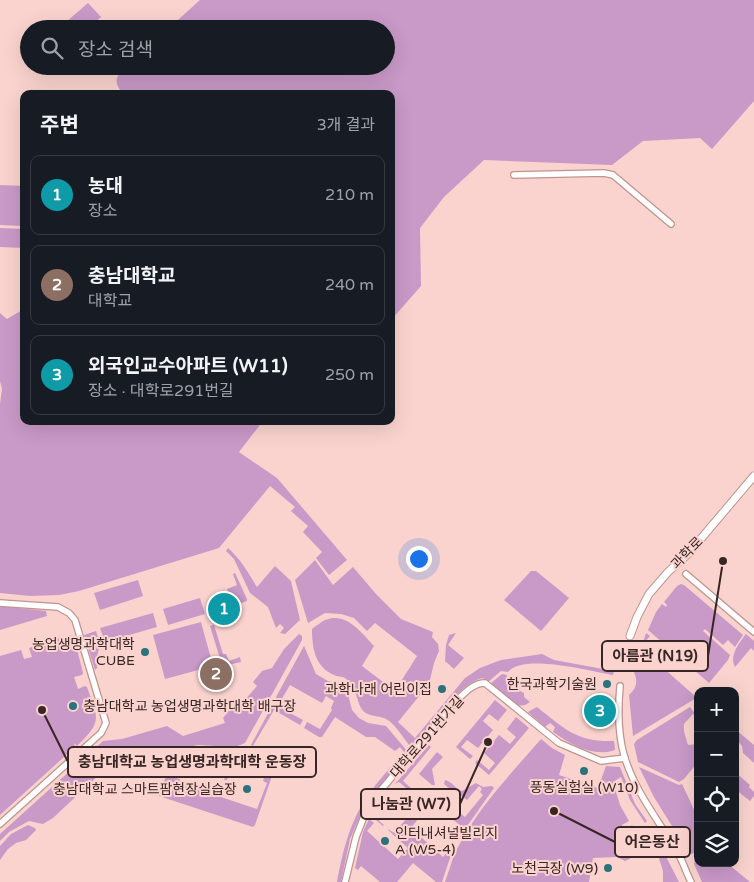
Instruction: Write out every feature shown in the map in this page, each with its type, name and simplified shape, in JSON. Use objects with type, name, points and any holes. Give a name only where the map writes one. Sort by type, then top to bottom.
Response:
[{"type":"street","points":[[514,175],[604,173],[613,175],[671,224]]},
{"type":"street","name":"과학로","points":[[630,636],[649,594],[668,572],[688,554],[754,476]]},
{"type":"street","points":[[686,574],[754,632]]},
{"type":"street","points":[[0,603],[44,607],[54,606],[69,613],[75,620],[106,726],[101,733],[0,824]]},
{"type":"street","name":"대학로291번가길","points":[[345,882],[356,837],[365,814],[376,796],[454,703],[479,683],[485,683],[559,744],[601,761],[625,758]]},
{"type":"street","points":[[620,686],[618,700],[625,758],[638,790],[680,857],[691,882]]},
{"type":"shaded area","points":[[200,0],[754,0],[754,101],[712,149],[700,138],[643,141],[612,165],[484,160],[444,197],[420,228],[421,286],[395,316],[395,90],[120,90],[117,79],[119,75],[395,75],[395,20],[178,20]]},
{"type":"shaded area","points":[[88,3],[101,17],[98,20],[68,20]]},
{"type":"shaded area","points":[[0,185],[20,186],[20,226],[0,225]]},
{"type":"shaded area","points":[[0,228],[20,229],[20,248],[0,247]]},
{"type":"shaded area","points":[[20,311],[20,425],[260,425],[239,452],[277,478],[347,560],[329,575],[316,558],[322,552],[303,532],[308,526],[291,511],[295,507],[270,486],[219,548],[79,591],[59,595],[30,596],[0,593],[0,404],[2,389],[0,381],[0,313],[7,319]]},
{"type":"shaded area","points":[[228,548],[241,562],[257,587],[275,566],[291,581],[300,620],[285,634],[280,633],[284,628],[280,624],[276,628],[268,607],[250,593],[234,559],[226,551]]},
{"type":"shaded area","points":[[315,560],[333,585],[353,567],[401,619],[433,632],[432,637],[438,644],[439,651],[429,684],[398,722],[415,738],[465,678],[480,668],[501,660],[542,654],[554,660],[614,671],[613,675],[574,667],[542,664],[528,664],[516,667],[508,672],[501,671],[488,682],[483,678],[474,681],[465,688],[444,707],[412,748],[390,722],[363,711],[354,688],[349,681],[344,677],[328,672],[323,667],[314,650],[312,629],[325,620],[333,618],[340,618],[353,625],[374,646],[362,666],[395,691],[417,656],[375,623],[367,631],[354,618],[341,614],[325,613],[308,623],[295,580]]},
{"type":"shaded area","points":[[531,571],[536,571],[569,598],[541,631],[504,600]]},
{"type":"shaded area","points":[[235,573],[247,601],[233,606],[227,589],[237,585],[233,574]]},
{"type":"shaded area","points":[[138,580],[143,596],[100,610],[94,593]]},
{"type":"shaded area","points":[[681,584],[743,635],[735,647],[728,640],[723,645],[705,629],[703,631],[730,655],[709,683],[648,630],[656,612],[662,604],[666,607],[667,605],[664,602],[677,586]]},
{"type":"shaded area","points":[[200,598],[205,614],[168,625],[163,609]]},
{"type":"shaded area","points":[[0,606],[46,611],[47,616],[0,630]]},
{"type":"shaded area","points":[[153,613],[157,627],[105,642],[100,628]]},
{"type":"shaded area","points":[[201,622],[213,666],[165,679],[153,635]]},
{"type":"shaded area","points":[[214,625],[223,654],[226,654],[229,661],[240,657],[241,662],[222,665],[210,626]]},
{"type":"shaded area","points":[[96,631],[100,644],[97,668],[95,670],[84,635]]},
{"type":"shaded area","points":[[456,633],[448,645],[464,658],[454,669],[445,661],[449,635]]},
{"type":"shaded area","points":[[646,633],[650,636],[643,644],[646,646],[643,650],[694,695],[694,699],[633,736],[629,695],[634,690],[636,684],[634,672]]},
{"type":"shaded area","points":[[299,634],[302,636],[302,640],[245,743],[235,747],[198,745],[138,758],[117,765],[101,773],[53,818],[43,824],[29,821],[9,832],[0,841],[0,834],[103,741],[122,739],[167,726],[183,736],[225,723],[223,718],[233,706],[242,703],[257,686],[253,682],[262,671],[272,668],[284,649]]},
{"type":"shaded area","points":[[746,634],[754,641],[754,651],[751,648],[735,667],[733,663],[734,654]]},
{"type":"shaded area","points":[[70,635],[74,637],[83,673],[74,677],[78,689],[87,687],[96,713],[94,725],[77,746],[74,743],[75,747],[0,815],[0,656],[21,650],[24,659],[32,657],[29,648]]},
{"type":"shaded area","points":[[304,646],[316,674],[328,681],[342,685],[347,691],[352,710],[359,718],[368,723],[386,726],[408,752],[365,805],[350,839],[341,882],[337,882],[342,858],[358,812],[375,786],[404,752],[400,747],[395,751],[375,737],[366,737],[335,717],[322,737],[304,728],[307,722],[320,729],[332,710],[334,701],[326,696],[322,703],[290,685],[280,702],[277,700],[276,697]]},
{"type":"shaded area","points":[[502,674],[507,675],[508,685],[524,693],[524,697],[530,702],[525,705],[516,706],[490,684]]},
{"type":"shaded area","points":[[495,700],[507,710],[498,721],[489,714],[483,721],[493,730],[478,748],[467,740],[461,747],[473,756],[470,759],[456,747]]},
{"type":"shaded area","points":[[273,704],[303,720],[300,725],[274,710],[253,746],[251,745]]},
{"type":"shaded area","points":[[537,707],[572,733],[590,739],[614,741],[615,750],[607,752],[591,751],[582,749],[567,741],[553,732],[555,727],[550,723],[545,727],[528,712]]},
{"type":"shaded area","points":[[690,707],[694,712],[694,715],[684,724],[684,730],[688,745],[694,744],[694,767],[679,782],[638,762],[634,744],[637,740]]},
{"type":"shaded area","points":[[516,717],[529,728],[489,775],[475,763],[477,760],[489,770],[495,763],[484,753],[499,735],[510,744],[516,737],[507,729]]},
{"type":"shaded area","points":[[739,732],[754,745],[754,763],[743,753],[742,746],[739,743]]},
{"type":"shaded area","points":[[541,739],[565,755],[559,775],[598,788],[606,766],[620,767],[635,804],[647,821],[645,823],[630,800],[621,777],[613,782],[620,805],[629,821],[622,825],[621,841],[616,857],[593,858],[589,882],[445,882],[457,849],[475,819],[496,791]]},
{"type":"shaded area","points":[[429,745],[431,747],[403,781],[419,795],[421,794],[426,798],[425,800],[429,803],[434,799],[432,811],[428,808],[426,811],[422,807],[424,803],[399,782],[395,784]]},
{"type":"shaded area","points":[[437,752],[443,757],[432,769],[435,785],[432,785],[419,774]]},
{"type":"shaded area","points":[[217,753],[236,755],[227,780],[224,780],[229,767],[213,762]]},
{"type":"shaded area","points":[[248,753],[273,768],[273,773],[253,827],[159,796],[173,756],[178,755],[175,778],[180,779],[179,783],[257,809],[267,783],[263,781],[265,774],[242,765]]},
{"type":"shaded area","points":[[639,767],[679,785],[682,784],[694,810],[694,853],[688,852],[654,797]]},
{"type":"shaded area","points":[[739,775],[750,785],[749,787],[754,792],[754,796],[750,801],[739,792]]},
{"type":"shaded area","points":[[445,780],[462,791],[476,783],[483,787],[492,786],[494,788],[465,829],[439,809],[439,800],[441,798],[465,817],[483,795],[480,792],[482,789],[479,786],[467,800],[444,784]]},
{"type":"shaded area","points":[[387,793],[401,805],[398,810],[392,806],[379,821],[383,826],[370,815]]},
{"type":"shaded area","points":[[406,809],[418,819],[411,828],[443,857],[451,847],[453,849],[442,882],[436,882],[413,863],[397,882],[380,882],[361,866],[358,870],[355,868],[363,832],[369,819],[374,823],[367,831],[398,859],[408,848],[388,830],[394,833],[407,818],[402,814]]},
{"type":"shaded area","points":[[28,825],[36,830],[26,840],[16,843],[8,849],[0,860],[0,846],[11,834]]},
{"type":"shaded area","points":[[632,825],[646,845],[642,853],[625,861],[619,858],[621,853],[634,855],[638,846],[636,843],[626,840],[627,830]]},
{"type":"shaded area","points":[[654,833],[679,882],[663,882],[663,871],[652,834]]},
{"type":"shaded area","points":[[695,867],[732,867],[750,882],[702,882]]},
{"type":"place","name":"아름관 (N19)","points":[[723,561]]},
{"type":"place","name":"농대","points":[[224,609]]},
{"type":"place","name":"농업생명과학대학 CUBE","points":[[145,652]]},
{"type":"place","name":"충남대학교","points":[[216,674]]},
{"type":"place","name":"한국과학기술원","points":[[607,684]]},
{"type":"place","name":"과학나래 어린이집","points":[[442,689]]},
{"type":"place","name":"충남대학교 농업생명과학대학 배구장","points":[[73,706]]},
{"type":"place","name":"충남대학교 농업생명과학대학 운동장","points":[[42,710]]},
{"type":"place","name":"외국인교수아파트 (W11)","points":[[600,711]]},
{"type":"place","name":"나눔관 (W7)","points":[[488,742]]},
{"type":"place","name":"풍동실험실 (W10)","points":[[584,771]]},
{"type":"place","name":"충남대학교 스마트팜현장실습장","points":[[247,789]]},
{"type":"place","name":"어은동산","points":[[554,811]]},
{"type":"place","name":"인터내셔널빌리지 A (W5-4)","points":[[385,841]]},
{"type":"place","name":"노천극장 (W9)","points":[[608,868]]}]
